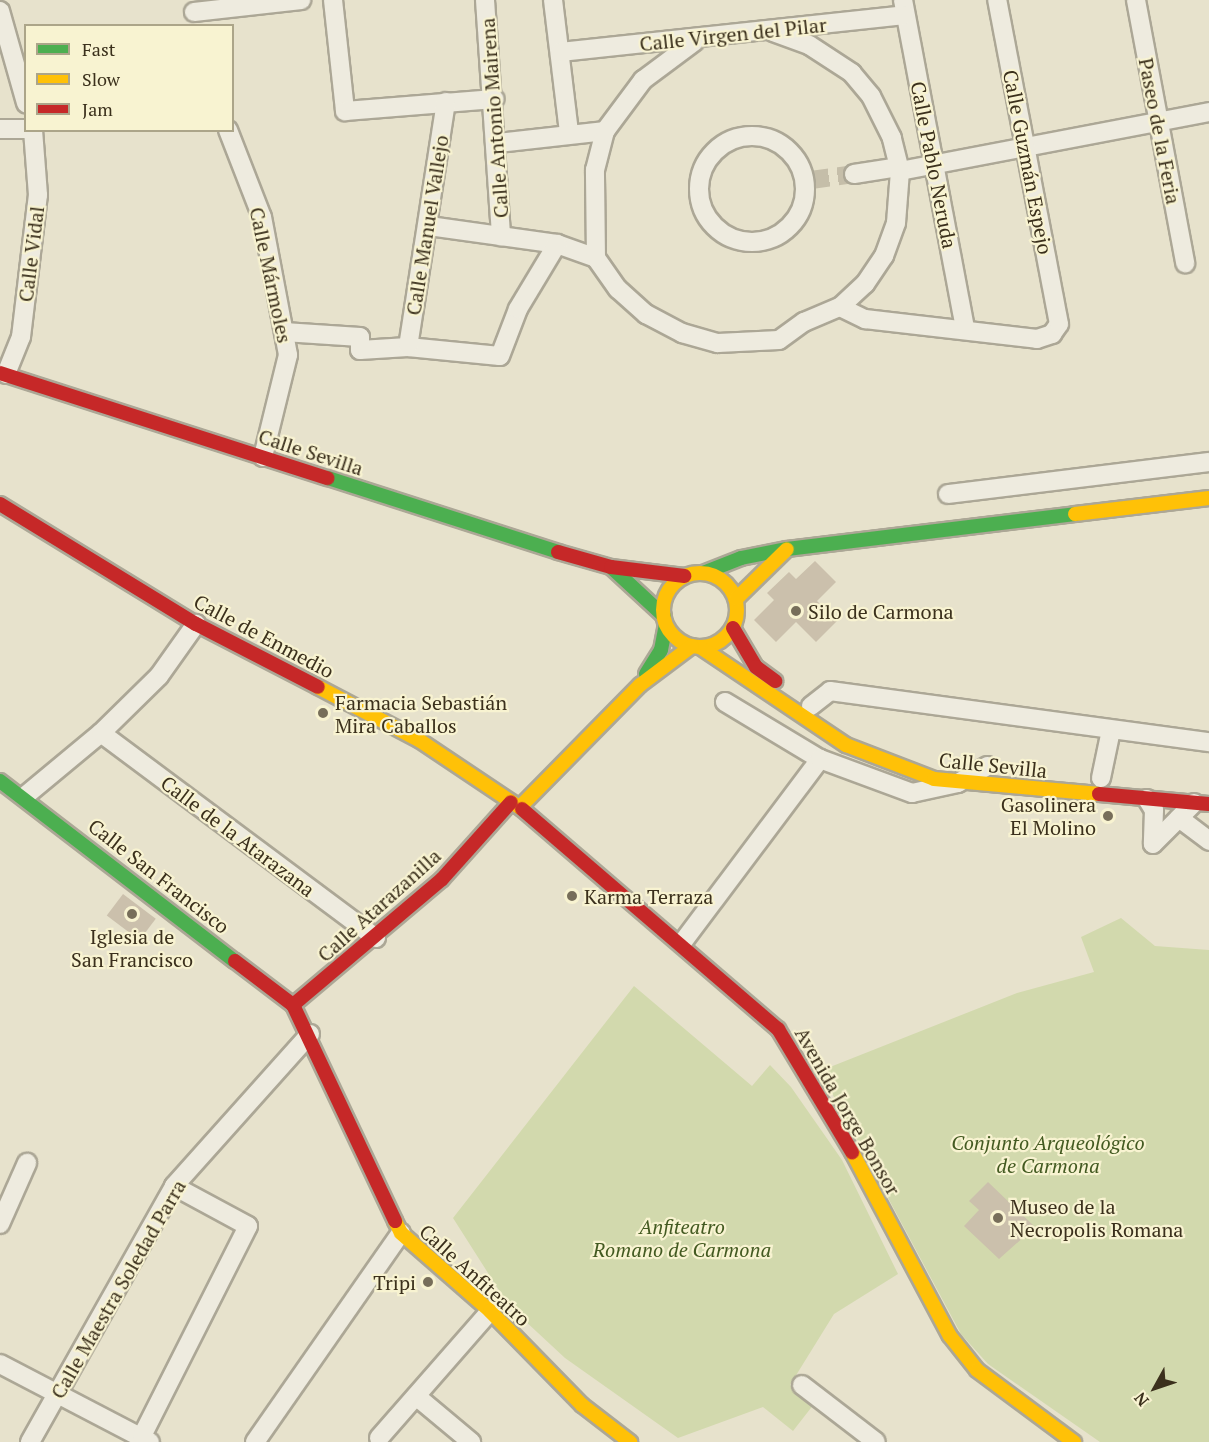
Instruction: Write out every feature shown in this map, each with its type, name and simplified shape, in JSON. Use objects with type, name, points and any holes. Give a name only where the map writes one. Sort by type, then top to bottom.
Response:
[{"type":"main road","name":"Calle Sevilla","points":[[3,374],[611,567]]},
{"type":"main road","points":[[611,567],[684,576],[703,573],[741,558],[786,549],[1209,498]]},
{"type":"main road","name":"Calle de Enmedio","points":[[0,504],[196,624],[419,740],[515,805]]},
{"type":"main road","points":[[786,549],[736,599],[733,628],[756,667],[811,706],[852,731],[897,748]]},
{"type":"main road","points":[[611,567],[665,621],[696,646]]},
{"type":"main road","points":[[703,573],[723,580],[736,599]]},
{"type":"main road","points":[[640,685],[661,650],[667,592],[684,576]]},
{"type":"main road","points":[[515,805],[640,685],[696,646],[719,642],[733,628]]},
{"type":"main road","name":"Calle Sevilla","points":[[696,646],[846,745],[889,765],[958,783],[1202,803]]},
{"type":"main road","name":"Calle Sevilla","points":[[957,762],[993,767]]},
{"type":"main road","points":[[1095,777],[1122,779]]},
{"type":"main road","name":"Calle San Francisco","points":[[0,781],[25,796],[293,1005]]},
{"type":"main road","name":"Calle Atarazanilla","points":[[293,1005],[376,938],[442,879],[515,805]]},
{"type":"main road","name":"Avenida Jorge Bonsor","points":[[515,805],[682,943],[778,1029],[833,1116],[950,1336],[977,1370],[1074,1442]]},
{"type":"main road","name":"Calle Anfiteatro","points":[[293,1005],[310,1034],[401,1233],[490,1311],[582,1405],[630,1442]]},
{"type":"street","points":[[194,12],[301,0]]},
{"type":"street","points":[[333,0],[345,111],[495,99]]},
{"type":"street","name":"Calle Antonio Mairena","points":[[485,0],[498,143],[501,236]]},
{"type":"street","points":[[554,0],[569,133]]},
{"type":"street","name":"Calle Guzmán Espejo","points":[[965,329],[1037,339],[1052,334],[1059,324],[998,0]]},
{"type":"street","name":"Paseo de la Feria","points":[[1136,0],[1185,263]]},
{"type":"street","name":"Calle Virgen del Pilar","points":[[560,52],[772,32],[904,8]]},
{"type":"street","name":"Calle Pablo Neruda","points":[[904,8],[965,329]]},
{"type":"street","points":[[0,11],[24,96]]},
{"type":"street","points":[[429,226],[557,244],[596,258],[618,288],[646,314],[702,339],[773,342],[840,307],[865,284],[885,256],[896,223],[899,169],[886,124],[861,82],[820,51],[772,32]]},
{"type":"street","points":[[596,258],[595,170],[605,131],[643,80],[697,40]]},
{"type":"street","name":"Calle Manuel Vallejo","points":[[408,347],[429,226],[446,102]]},
{"type":"street","points":[[854,174],[934,165],[1209,112]]},
{"type":"street","points":[[0,129],[24,129]]},
{"type":"street","points":[[498,143],[569,133],[605,131]]},
{"type":"street","name":"Calle Vidal","points":[[3,374],[21,337],[38,195],[33,132]]},
{"type":"street","name":"Calle Mármoles","points":[[229,132],[262,217],[288,355],[263,457]]},
{"type":"street","points":[[747,136],[770,140],[784,147],[808,180],[805,198],[795,220],[778,236],[759,242],[740,240],[717,229],[700,196],[702,173],[713,154],[747,136]]},
{"type":"street","points":[[284,332],[360,337],[360,350],[408,347],[500,356],[518,309],[557,244]]},
{"type":"street","points":[[840,307],[865,319],[965,329]]},
{"type":"street","points":[[948,494],[1209,462]]},
{"type":"street","points":[[25,796],[101,733],[159,676],[196,624]]},
{"type":"street","points":[[811,706],[830,691],[1209,742]]},
{"type":"street","points":[[725,702],[820,759],[912,793],[958,783],[993,767]]},
{"type":"street","points":[[1095,777],[1111,730]]},
{"type":"street","name":"Calle de la Atarazana","points":[[101,733],[376,938]]},
{"type":"street","points":[[682,943],[820,759]]},
{"type":"street","points":[[1147,799],[1154,810],[1153,844],[1179,818],[1202,803]]},
{"type":"street","points":[[1179,818],[1209,841]]},
{"type":"street","name":"Calle Maestra Soledad Parra","points":[[30,1442],[174,1186],[310,1034]]},
{"type":"street","points":[[0,1224],[27,1164]]},
{"type":"street","points":[[0,1364],[58,1391],[146,1439],[248,1226],[174,1186]]},
{"type":"street","points":[[255,1442],[401,1233]]},
{"type":"street","points":[[379,1438],[490,1311]]},
{"type":"street","points":[[802,1385],[876,1442]]},
{"type":"street","points":[[416,1396],[471,1442]]},
{"type":"green space","name":"Conjunto Arqueológico de Carmona","points":[[1121,918],[1155,946],[1209,950],[1209,1442],[1100,1442],[988,1364],[961,1334],[820,1071],[1017,993],[1094,972],[1081,937]]},
{"type":"green space","name":"Anfiteatro Romano de Carmona","points":[[634,986],[752,1086],[770,1065],[791,1087],[842,1160],[898,1274],[834,1314],[790,1385],[814,1404],[793,1431],[763,1407],[678,1438],[565,1358],[509,1306],[453,1218]]},
{"type":"building","name":"Silo de Carmona","points":[[815,561],[836,582],[817,601],[837,621],[816,642],[796,622],[776,642],[754,620],[774,600],[767,593],[789,572],[796,579]]},
{"type":"building","name":"Iglesia de San Francisco","points":[[123,894],[156,919],[139,940],[107,916]]},
{"type":"building","name":"Museo de la Necropolis Romana","points":[[988,1182],[1035,1227],[999,1259],[964,1226],[979,1210],[969,1201]]},
{"type":"tunnel","points":[[811,180],[854,174]]},
{"type":"traffic: fast","points":[[328,478],[558,552]]},
{"type":"traffic: fast","points":[[703,573],[741,558],[787,549],[1075,514]]},
{"type":"traffic: fast","points":[[611,567],[664,616]]},
{"type":"traffic: fast","points":[[646,674],[661,650],[666,625]]},
{"type":"traffic: fast","points":[[0,781],[235,961]]},
{"type":"traffic: slow","points":[[1075,514],[1209,498]]},
{"type":"traffic: slow","points":[[736,599],[787,549]]},
{"type":"traffic: slow","points":[[700,573],[721,579],[731,589],[737,610],[731,631],[721,641],[700,647],[679,641],[669,631],[663,610],[669,589],[679,579],[700,573]]},
{"type":"traffic: slow","points":[[520,807],[640,685],[692,646]]},
{"type":"traffic: slow","points":[[700,647],[846,745],[934,779],[1099,794]]},
{"type":"traffic: slow","points":[[318,687],[419,740],[522,809]]},
{"type":"traffic: slow","points":[[852,1152],[950,1336],[977,1370],[1074,1442]]},
{"type":"traffic: slow","points":[[395,1221],[401,1233],[490,1311],[582,1405],[630,1442]]},
{"type":"traffic: jam","points":[[0,373],[328,478]]},
{"type":"traffic: jam","points":[[0,504],[196,624],[318,687]]},
{"type":"traffic: jam","points":[[558,552],[611,567],[684,576]]},
{"type":"traffic: jam","points":[[733,628],[756,667],[775,681]]},
{"type":"traffic: jam","points":[[1099,794],[1209,804]]},
{"type":"traffic: jam","points":[[293,1005],[442,879],[511,802]]},
{"type":"traffic: jam","points":[[522,809],[778,1029],[852,1152]]},
{"type":"traffic: jam","points":[[235,961],[293,1005],[395,1221]]},
{"type":"place","name":"Silo de Carmona","points":[[796,611]]},
{"type":"place","name":"Farmacia Sebastián Mira Caballos","points":[[323,713]]},
{"type":"place","name":"Gasolinera El Molino","points":[[1108,816]]},
{"type":"place","name":"Karma Terraza","points":[[572,896]]},
{"type":"place","name":"Iglesia de San Francisco","points":[[132,914]]},
{"type":"place","name":"Museo de la Necropolis Romana","points":[[998,1218]]},
{"type":"place","name":"Tripi","points":[[428,1282]]}]
